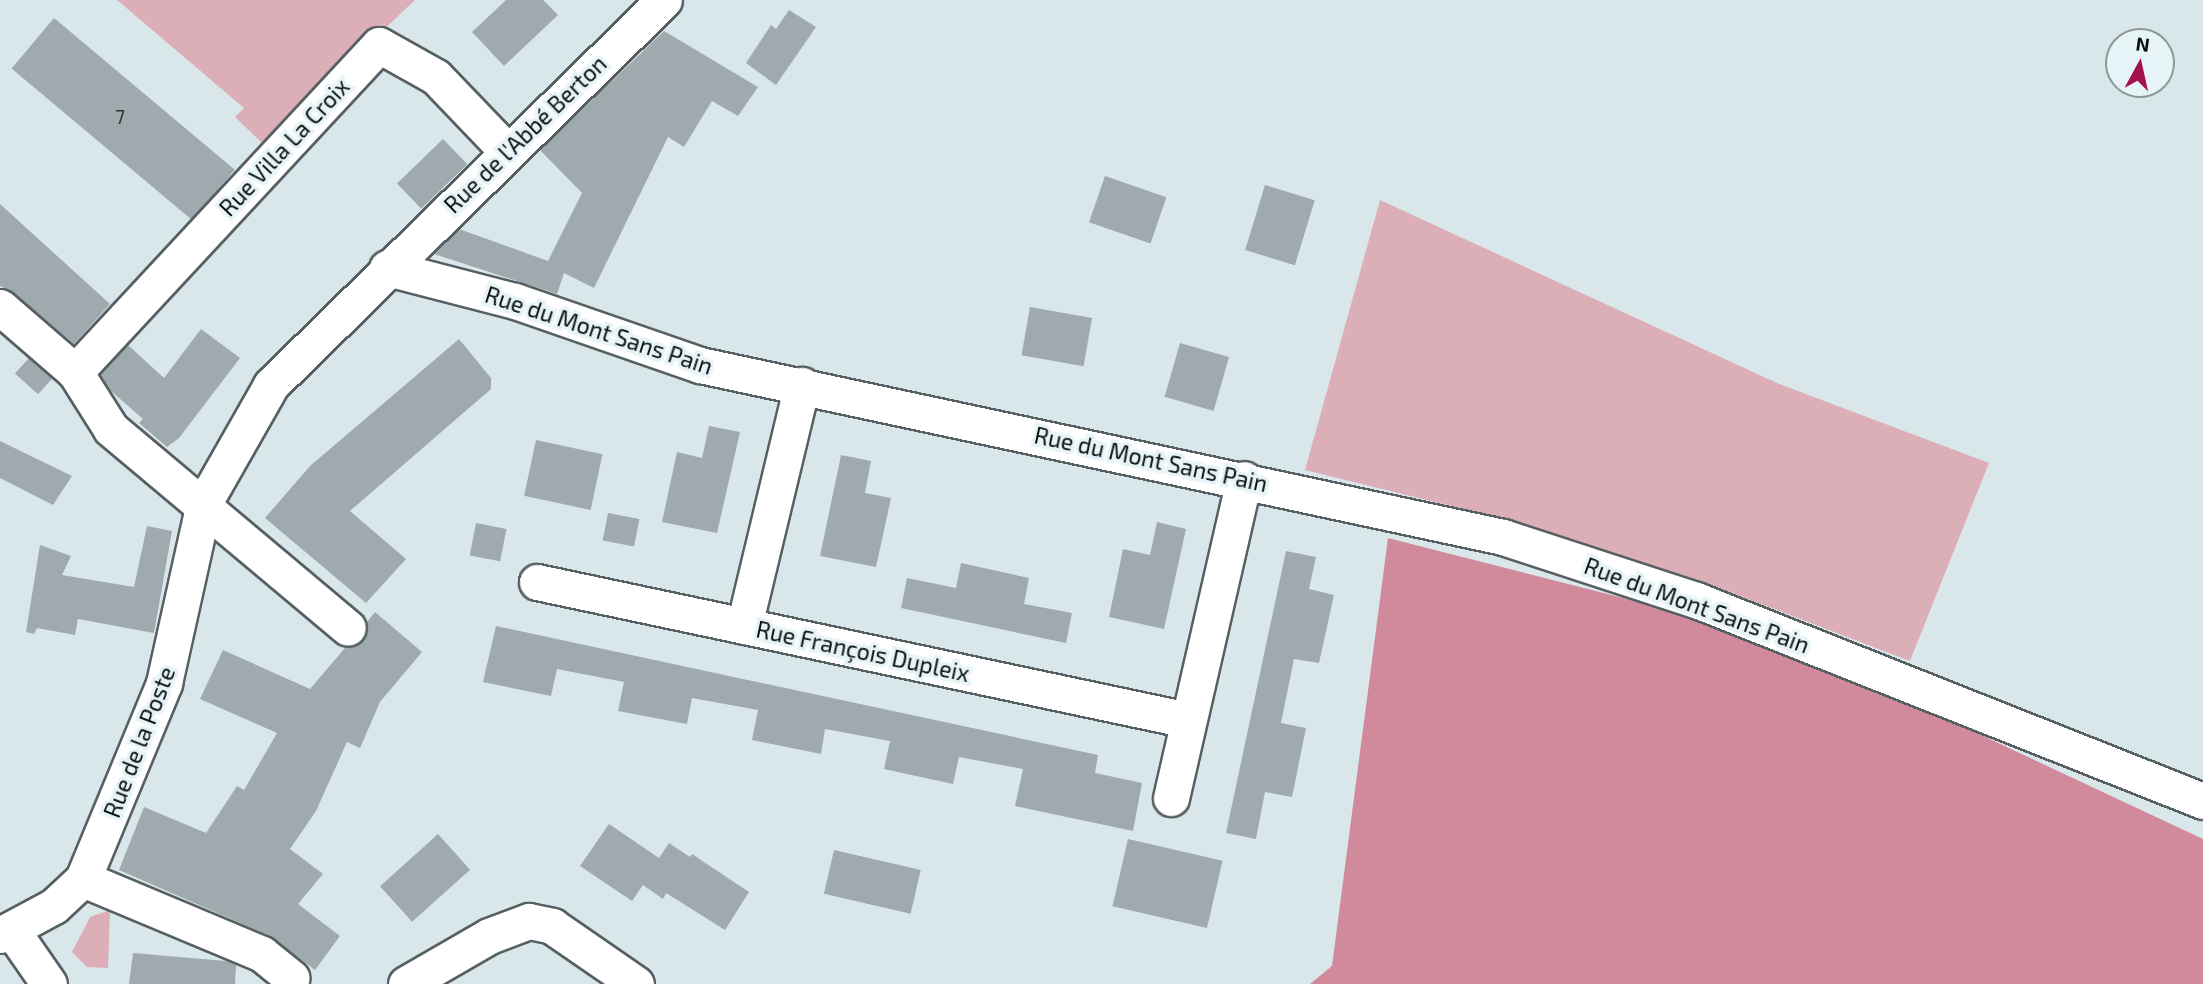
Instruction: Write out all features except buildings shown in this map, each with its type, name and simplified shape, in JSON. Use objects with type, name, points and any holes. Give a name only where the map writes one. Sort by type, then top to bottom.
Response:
[{"type":"street","name":"Rue de l'Abbé Berton","points":[[387,268],[664,0]]},
{"type":"street","name":"Rue Villa La Croix","points":[[75,372],[379,45],[436,77],[507,151]]},
{"type":"street","name":"Rue du Mont Sans Pain","points":[[387,268],[515,301],[700,365],[1244,479],[1503,537],[1696,600],[2203,801]]},
{"type":"street","name":"Rue de la Poste","points":[[6,934],[54,906],[83,879],[164,683],[204,503],[271,385],[387,268]]},
{"type":"street","points":[[0,307],[75,372],[111,429],[177,488],[204,503],[348,628]]},
{"type":"street","points":[[744,626],[802,385]]},
{"type":"street","points":[[1171,798],[1244,479]]},
{"type":"street","name":"Rue François Dupleix","points":[[537,582],[1188,720]]},
{"type":"street","points":[[83,879],[262,954],[292,978]]},
{"type":"street","points":[[406,984],[489,936],[529,921],[552,926],[636,984]]},
{"type":"street","points":[[6,934],[50,984]]},
{"type":"shaded area","points":[[117,0],[415,0],[263,144],[235,117],[244,108]]},
{"type":"shaded area","points":[[1380,200],[1777,383],[1989,463],[1910,661],[1701,581],[1508,520],[1305,470]]},
{"type":"shaded area","points":[[1388,538],[1694,616],[1902,698],[2203,839],[2203,984],[1310,984],[1332,966]]},
{"type":"shaded area","points":[[110,910],[108,968],[87,967],[72,952],[90,917]]}]
